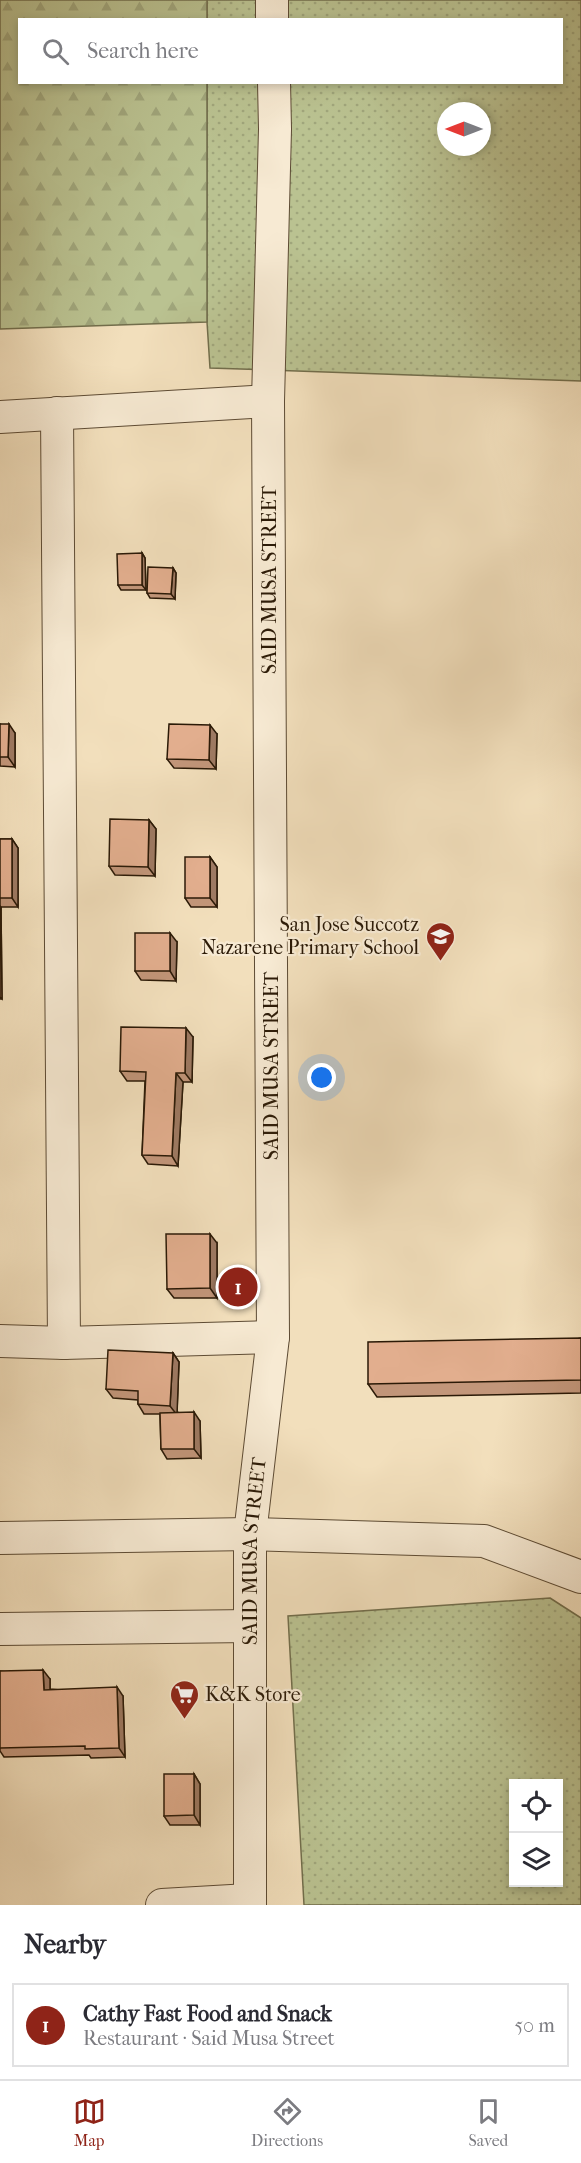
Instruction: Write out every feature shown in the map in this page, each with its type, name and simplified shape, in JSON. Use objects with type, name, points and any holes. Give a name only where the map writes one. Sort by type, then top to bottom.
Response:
[{"type":"street","points":[[272,0],[272,18]]},
{"type":"street","name":"SAID MUSA STREET","points":[[249,1903],[250,1534],[273,1336],[268,401],[275,129],[274,84]]},
{"type":"street","points":[[0,417],[268,401]]},
{"type":"street","points":[[57,413],[64,1343]]},
{"type":"street","points":[[0,1341],[64,1343],[273,1336]]},
{"type":"street","points":[[0,1538],[250,1534],[484,1541],[581,1577]]},
{"type":"street","points":[[0,1629],[250,1626]]},
{"type":"street","points":[[162,1905],[249,1903]]},
{"type":"green space","points":[[0,0],[207,0],[207,18],[18,18],[18,84],[207,84],[207,322],[0,329]]},
{"type":"green space","points":[[207,0],[581,0],[581,381],[210,368],[207,322],[207,84],[563,84],[563,18],[207,18]]},
{"type":"green space","points":[[550,1598],[581,1618],[581,1905],[304,1905],[288,1616]]},
{"type":"building","points":[[142,553],[142,585],[118,585],[117,554]]},
{"type":"building","points":[[148,567],[173,568],[171,594],[147,593]]},
{"type":"building","points":[[0,724],[9,724],[8,757],[0,757]]},
{"type":"building","points":[[169,724],[210,725],[209,760],[167,759]]},
{"type":"building","points":[[110,819],[149,820],[148,867],[109,866]]},
{"type":"building","points":[[0,839],[12,839],[12,898],[0,898]]},
{"type":"building","points":[[185,857],[210,857],[210,898],[185,898]]},
{"type":"building","points":[[135,933],[170,933],[170,971],[135,971]]},
{"type":"building","points":[[121,1027],[186,1028],[185,1073],[176,1073],[172,1156],[142,1155],[146,1072],[120,1071]]},
{"type":"building","points":[[166,1234],[210,1234],[210,1288],[167,1289]]},
{"type":"building","points":[[581,1338],[581,1380],[368,1384],[368,1342]]},
{"type":"building","points":[[108,1350],[173,1353],[170,1406],[138,1404],[138,1391],[106,1389]]},
{"type":"building","points":[[194,1412],[194,1449],[161,1449],[160,1413]]},
{"type":"building","points":[[43,1670],[44,1690],[117,1687],[119,1748],[85,1749],[85,1746],[0,1748],[0,1671]]},
{"type":"building","points":[[164,1774],[194,1774],[194,1815],[164,1816]]},
{"type":"place","name":"San Jose Succotz Nazarene Primary School","points":[[440,962]]},
{"type":"place","name":"Cathy Fast Food and Snack","points":[[238,1287]]},
{"type":"place","name":"K&K Store","points":[[184,1720]]}]
